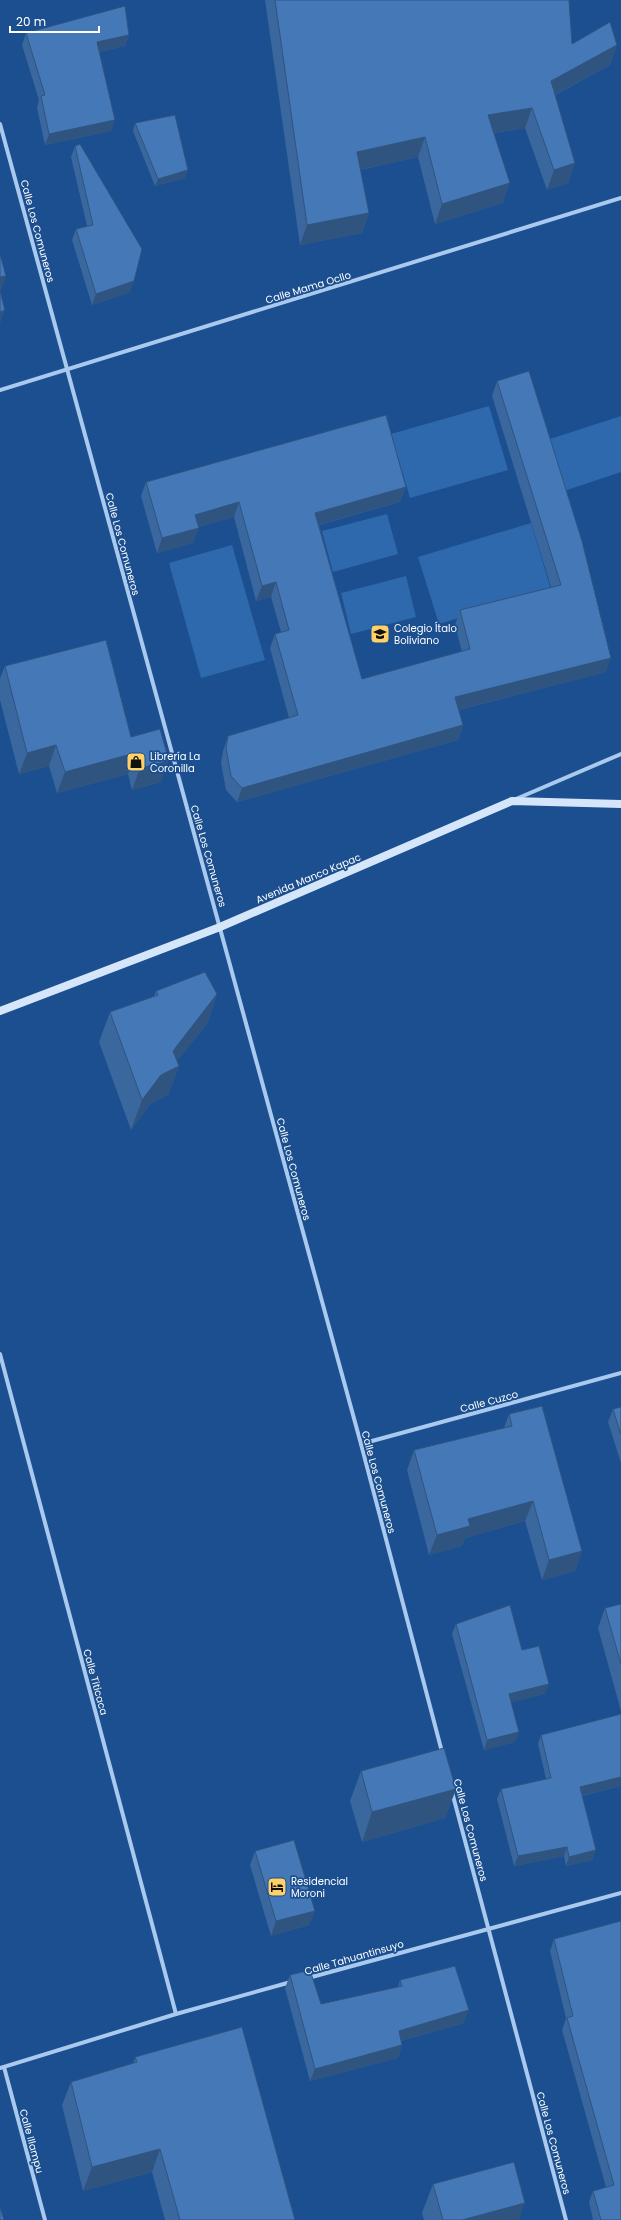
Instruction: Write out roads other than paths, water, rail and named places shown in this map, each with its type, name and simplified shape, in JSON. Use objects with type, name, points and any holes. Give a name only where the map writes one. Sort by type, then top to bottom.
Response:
[{"type":"street","name":"Calle Los Comuneros","points":[[0,124],[361,1444],[444,1759]]},
{"type":"street","name":"Calle Mama Ocllo","points":[[0,390],[621,198]]},
{"type":"street","name":"Avenida Manco Kapac","points":[[0,1011],[220,927],[621,754]]},
{"type":"street","points":[[512,801],[621,804]]},
{"type":"street","name":"Calle Titicaca","points":[[0,1354],[176,2014]]},
{"type":"street","name":"Calle Cuzco","points":[[361,1444],[621,1374]]},
{"type":"street","name":"Calle Los Comuneros","points":[[452,1790],[566,2220]]},
{"type":"street","name":"Calle Tahuantinsuyo","points":[[305,1978],[621,1893]]},
{"type":"street","name":"Calle Tahuantinsuyo","points":[[2,2067],[176,2014],[298,1980]]},
{"type":"street","name":"Calle Illampu","points":[[2,2067],[45,2220]]},
{"type":"place","name":"Colegio Ítalo Boliviano","points":[[380,634]]},
{"type":"place","name":"Librería La Coronilla","points":[[136,762]]},
{"type":"place","name":"Residencial Moroni","points":[[277,1887]]}]
